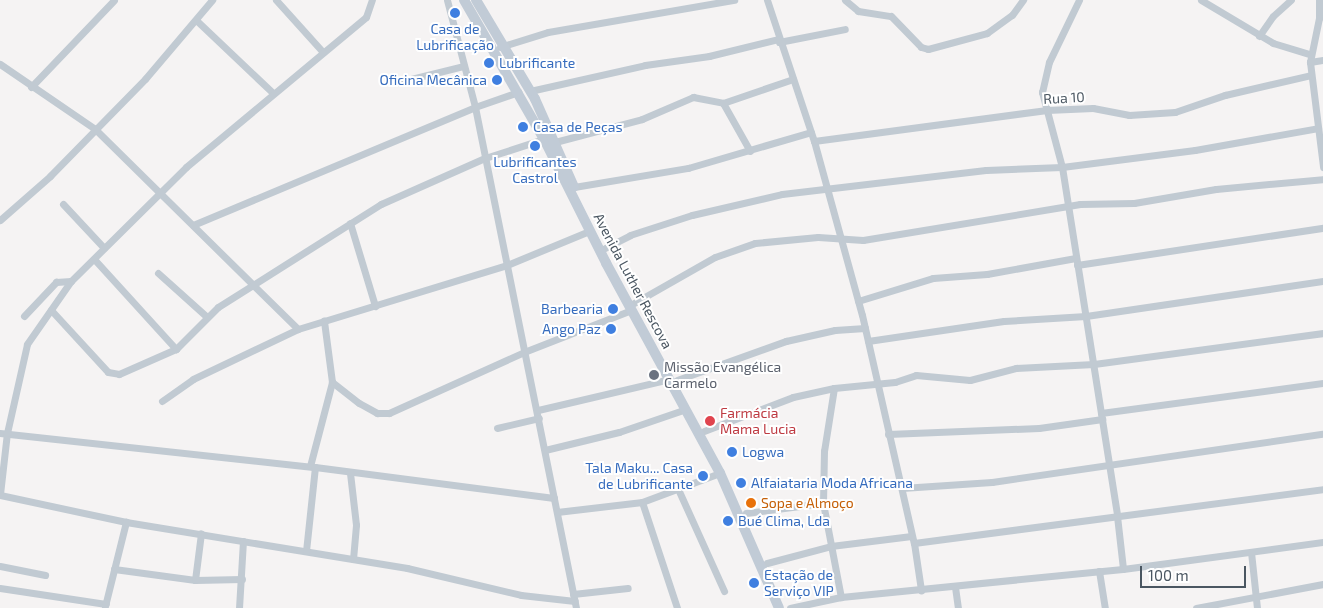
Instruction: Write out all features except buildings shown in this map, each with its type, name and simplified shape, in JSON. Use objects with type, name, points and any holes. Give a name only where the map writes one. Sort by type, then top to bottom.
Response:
[{"type":"main road","name":"Avenida Luther Rescova","points":[[464,0],[544,139],[589,232],[704,432],[746,513],[785,608]]},
{"type":"main road","name":"Avenida Luther Rescova","points":[[478,1],[530,90],[574,187],[633,306]]},
{"type":"main road","name":"Avenida Luther Rescova","points":[[673,380],[720,473],[779,608]]},
{"type":"street","points":[[31,87],[114,0]]},
{"type":"street","points":[[0,220],[50,176],[145,79],[212,0]]},
{"type":"street","points":[[276,0],[322,51]]},
{"type":"street","points":[[372,0],[366,17],[272,92],[158,194],[71,281],[28,344],[4,433],[0,495],[126,522],[353,559],[512,594],[575,601],[628,588]]},
{"type":"street","points":[[447,0],[475,107],[575,601]]},
{"type":"street","points":[[494,50],[548,32],[734,0]]},
{"type":"street","points":[[767,0],[779,41],[814,141],[858,301],[902,488],[921,590]]},
{"type":"street","points":[[845,0],[858,11],[891,16],[921,47],[928,48],[987,34],[1012,15],[1023,0]]},
{"type":"street","points":[[1079,0],[1044,76],[1042,92],[1062,167],[1118,516],[1123,569]]},
{"type":"street","points":[[1201,0],[1259,36],[1310,58],[1323,60]]},
{"type":"street","points":[[1259,36],[1273,16],[1291,0]]},
{"type":"street","points":[[1319,0],[1321,18],[1310,58],[1311,75],[1320,108],[1318,128],[1323,167]]},
{"type":"street","points":[[196,20],[272,92]]},
{"type":"street","points":[[530,90],[645,65],[710,56],[845,29]]},
{"type":"street","points":[[0,64],[95,129],[158,194],[253,282],[298,329]]},
{"type":"street","points":[[395,83],[463,66]]},
{"type":"street","name":"Rua 10","points":[[814,141],[1047,110],[1093,108],[1129,116],[1175,112],[1225,95],[1311,75]]},
{"type":"street","points":[[555,142],[658,114],[693,97],[723,103],[793,80]]},
{"type":"street","points":[[193,225],[475,107],[518,92]]},
{"type":"street","points":[[723,103],[750,151]]},
{"type":"street","points":[[605,248],[630,235],[692,215],[758,199],[827,188],[986,170],[1062,167],[1196,150],[1318,128]]},
{"type":"street","points":[[574,187],[688,168],[811,132]]},
{"type":"street","points":[[52,310],[111,373],[119,374],[147,364],[176,349],[207,317],[253,282],[394,196],[485,158],[544,139]]},
{"type":"street","points":[[332,382],[377,413],[389,413],[524,352],[633,306],[740,247],[767,241],[840,238],[864,240],[1068,207],[1134,203],[1216,189],[1323,179]]},
{"type":"street","points":[[63,204],[104,248]]},
{"type":"street","points":[[350,223],[376,306]]},
{"type":"street","points":[[858,301],[933,278],[987,274],[1323,228]]},
{"type":"street","points":[[162,401],[193,379],[298,329],[507,265],[589,232]]},
{"type":"street","points":[[94,259],[176,349]]},
{"type":"street","points":[[158,273],[207,317]]},
{"type":"street","points":[[24,316],[56,282],[71,281]]},
{"type":"street","points":[[868,341],[1004,322],[1086,316],[1323,281]]},
{"type":"street","points":[[306,551],[313,467],[332,382],[324,321]]},
{"type":"street","points":[[497,428],[538,414],[673,380],[786,341],[835,330],[865,328]]},
{"type":"street","points":[[704,432],[784,400],[834,388],[878,384],[922,374],[970,380],[1016,368],[1094,364],[1323,333]]},
{"type":"street","points":[[888,434],[1039,428],[1102,416],[1323,383]]},
{"type":"street","points":[[834,388],[824,451],[823,503],[840,597]]},
{"type":"street","points":[[545,450],[619,432],[686,409]]},
{"type":"street","points":[[4,433],[313,467],[554,498]]},
{"type":"street","points":[[902,488],[992,482],[1323,434]]},
{"type":"street","points":[[350,473],[356,524],[353,559]]},
{"type":"street","points":[[557,512],[642,502],[720,473]]},
{"type":"street","points":[[678,489],[724,591]]},
{"type":"street","points":[[767,563],[831,546],[1118,516],[1323,489]]},
{"type":"street","points":[[642,502],[677,608]]},
{"type":"street","points":[[746,513],[823,503]]},
{"type":"street","points":[[0,588],[105,606],[126,522]]},
{"type":"street","points":[[195,580],[201,533]]},
{"type":"street","points":[[239,608],[243,540]]},
{"type":"street","points":[[790,608],[840,597],[955,588],[1123,569],[1323,542]]},
{"type":"street","points":[[1251,552],[1258,608]]},
{"type":"street","points":[[0,566],[45,575]]},
{"type":"street","points":[[114,569],[195,580],[242,579]]},
{"type":"street","points":[[1099,571],[1105,608]]},
{"type":"street","points":[[1196,608],[1323,584]]},
{"type":"street","points":[[955,588],[958,608]]},
{"type":"place","name":"Casa de Lubrificação","points":[[455,13]]},
{"type":"place","name":"Lubrificante","points":[[489,63]]},
{"type":"place","name":"Oficina Mecânica","points":[[497,80]]},
{"type":"place","name":"Casa de Peças","points":[[523,127]]},
{"type":"place","name":"Lubrificantes Castrol","points":[[535,146]]},
{"type":"place","name":"Barbearia","points":[[613,309]]},
{"type":"place","name":"Ango Paz","points":[[611,329]]},
{"type":"place","name":"Missão Evangélica Carmelo","points":[[654,375]]},
{"type":"place","name":"Farmácia Mama Lucia","points":[[710,421]]},
{"type":"place","name":"Logwa","points":[[732,452]]},
{"type":"place","name":"Tala Maku... Casa de Lubrificante","points":[[703,476]]},
{"type":"place","name":"Alfaiataria Moda Africana","points":[[741,483]]},
{"type":"place","name":"Sopa e Almoço","points":[[751,503]]},
{"type":"place","name":"Bué Clima, Lda","points":[[728,521]]},
{"type":"place","name":"Estação de Serviço VIP","points":[[754,583]]}]
